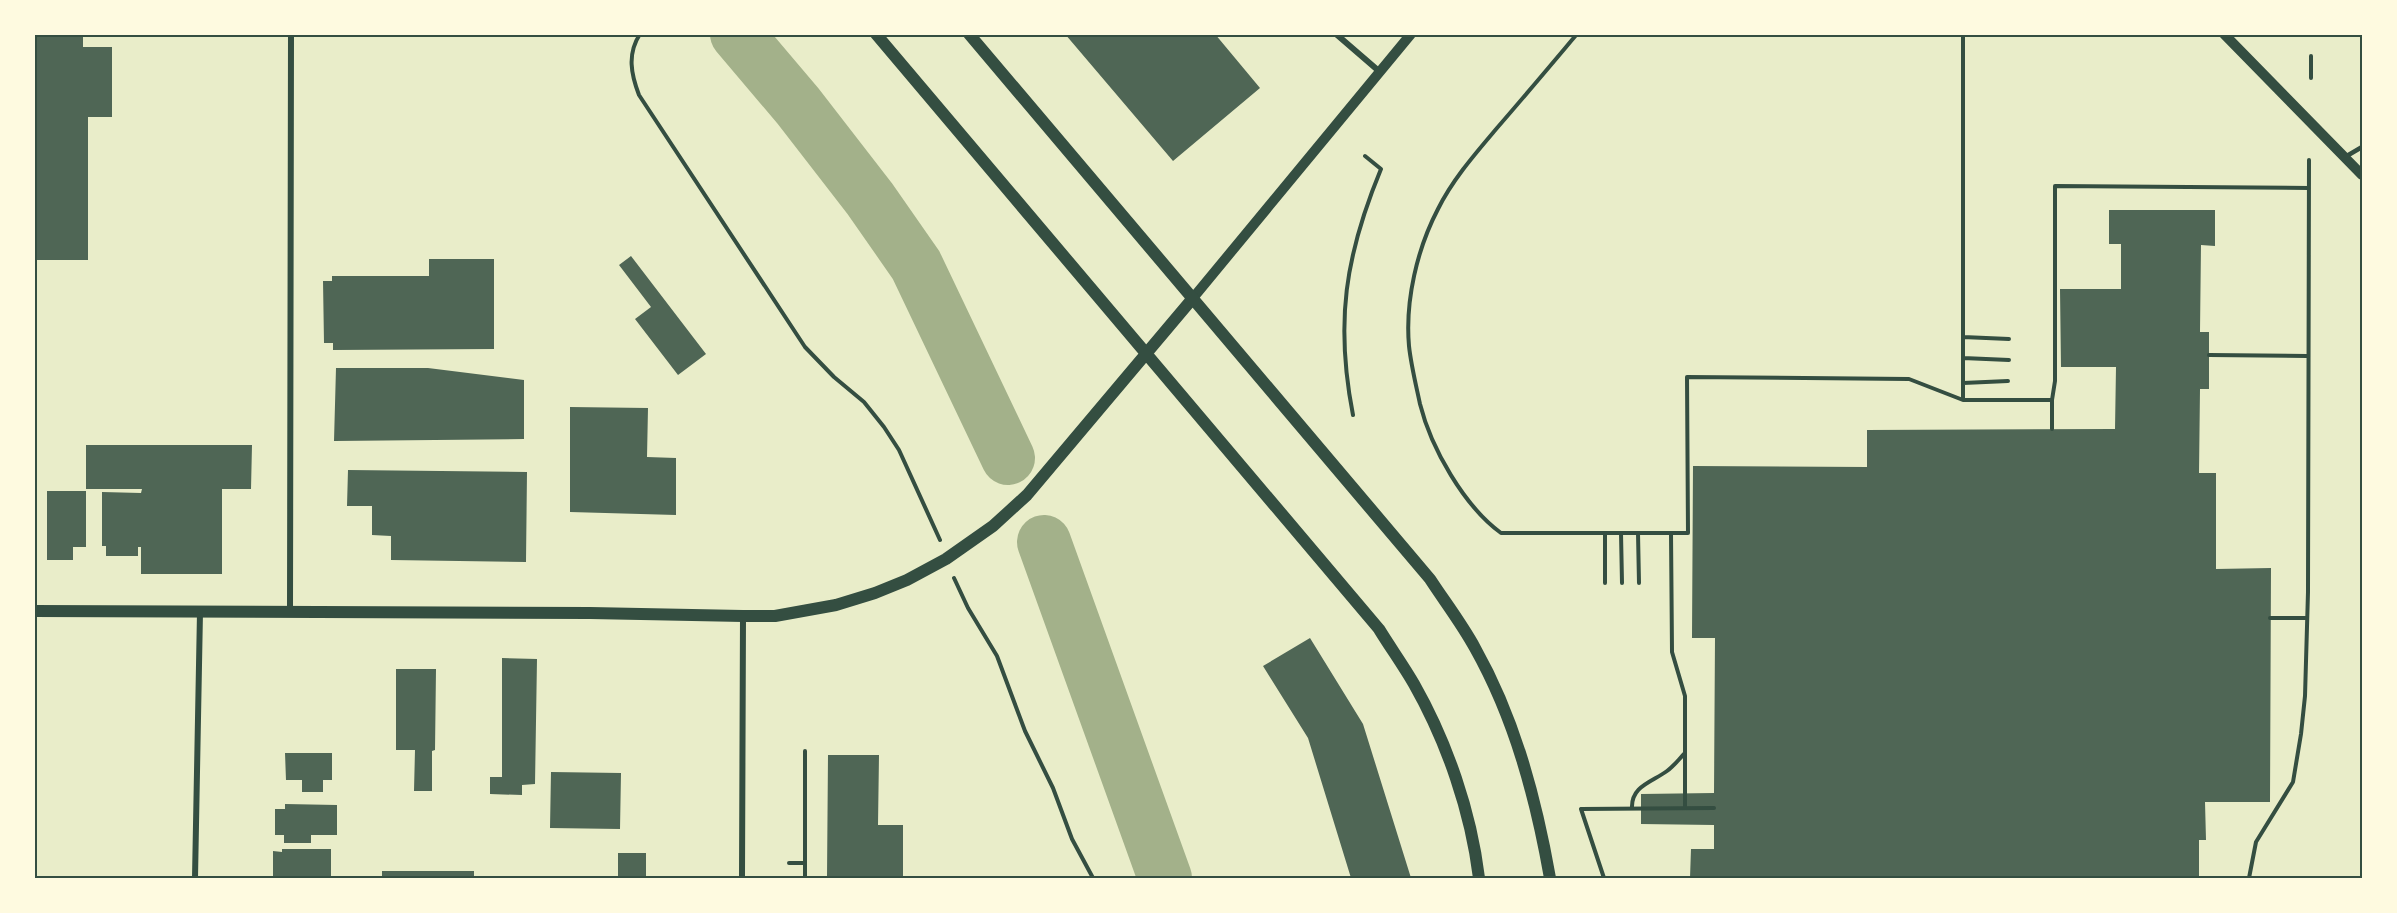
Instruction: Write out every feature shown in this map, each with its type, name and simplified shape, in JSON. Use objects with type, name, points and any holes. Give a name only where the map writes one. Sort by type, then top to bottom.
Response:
[{"type":"main road","points":[[876,34],[1379,629],[1414,684],[1439,735],[1462,796],[1477,860],[1479,879]]},
{"type":"main road","points":[[969,34],[1430,579],[1475,648],[1503,706],[1539,814],[1550,879]]},
{"type":"main road","points":[[34,611],[590,613],[742,616],[785,615],[836,605],[896,584],[946,559],[993,526],[1027,495],[1193,298]]},
{"type":"street","points":[[290,612],[291,34]]},
{"type":"street","points":[[1336,34],[1380,72]]},
{"type":"street","points":[[1193,298],[1411,34]]},
{"type":"street","points":[[2224,34],[2362,175]]},
{"type":"street","points":[[195,879],[200,612]]},
{"type":"street","points":[[741,879],[742,616]]},
{"type":"lane","points":[[2345,157],[2362,147]]},
{"type":"path","points":[[640,34],[633,48],[631,63],[632,77],[639,94],[805,347],[834,378],[864,402],[899,450],[933,522],[946,559],[968,608],[997,656],[1025,732],[1053,788],[1072,839],[1093,879]]},
{"type":"path","points":[[1577,34],[1460,172],[1437,210],[1414,278],[1409,314],[1409,345],[1421,409],[1433,443],[1464,494],[1490,525],[1501,533],[1688,533],[1687,378],[1909,380],[1963,400],[2052,400]]},
{"type":"path","points":[[1963,34],[1963,400]]},
{"type":"path","points":[[2311,78],[2312,56]]},
{"type":"path","points":[[1353,415],[1344,357],[1343,329],[1348,277],[1359,229],[1381,170],[1365,156]]},
{"type":"path","points":[[2249,879],[2256,842],[2293,782],[2305,696],[2309,160]]},
{"type":"path","points":[[2052,429],[2052,400],[2055,381],[2055,186],[2309,188]]},
{"type":"path","points":[[1963,337],[2008,339]]},
{"type":"path","points":[[2209,355],[2307,356]]},
{"type":"path","points":[[1963,358],[2008,360]]},
{"type":"path","points":[[1963,383],[2008,381]]},
{"type":"path","points":[[1605,533],[1605,583]]},
{"type":"path","points":[[1621,533],[1622,583]]},
{"type":"path","points":[[1638,533],[1639,583]]},
{"type":"path","points":[[1671,533],[1672,652],[1685,696],[1685,808]]},
{"type":"path","points":[[2270,618],[2307,618]]},
{"type":"path","points":[[805,751],[805,879]]},
{"type":"path","points":[[1632,808],[1635,793],[1641,786],[1674,765],[1685,752]]},
{"type":"path","points":[[1604,879],[1581,809],[1714,808]]},
{"type":"path","points":[[789,863],[805,863]]},
{"type":"building","points":[[34,34],[83,34],[83,47],[112,47],[112,117],[88,117],[88,260],[34,260]]},
{"type":"building","points":[[1065,34],[1215,34],[1260,88],[1173,161]]},
{"type":"building","points":[[2109,210],[2215,210],[2215,246],[2201,245],[2200,332],[2209,332],[2209,389],[2200,389],[2199,473],[2216,473],[2216,569],[2271,568],[2270,802],[2205,802],[2206,840],[2199,840],[2199,878],[1690,878],[1691,849],[1714,849],[1714,825],[1641,824],[1641,794],[1714,793],[1715,638],[1692,638],[1693,466],[1867,467],[1867,430],[2115,429],[2116,367],[2061,367],[2060,289],[2121,289],[2121,244],[2109,244]]},
{"type":"building","points":[[631,256],[706,354],[678,375],[635,319],[651,307],[619,265]]},
{"type":"building","points":[[429,259],[494,259],[494,349],[333,350],[333,343],[324,343],[323,281],[332,281],[332,276],[429,276]]},
{"type":"building","points":[[336,368],[428,368],[524,380],[524,439],[334,441]]},
{"type":"building","points":[[570,407],[648,408],[647,457],[676,458],[676,515],[570,512]]},
{"type":"building","points":[[86,445],[252,445],[251,489],[222,489],[222,574],[141,574],[141,547],[138,547],[138,556],[106,556],[106,546],[102,546],[102,492],[141,493],[142,489],[86,489]]},
{"type":"building","points":[[348,470],[527,472],[526,562],[391,560],[391,536],[372,535],[372,506],[347,506]]},
{"type":"building","points":[[47,491],[86,491],[86,547],[73,547],[73,560],[47,560]]},
{"type":"building","points":[[1310,638],[1363,724],[1411,878],[1351,878],[1308,738],[1263,666]]},
{"type":"building","points":[[502,658],[537,659],[535,784],[522,785],[522,795],[490,794],[490,777],[502,777]]},
{"type":"building","points":[[396,669],[436,669],[432,791],[414,791],[415,750],[396,750]]},
{"type":"building","points":[[285,753],[332,753],[332,780],[323,780],[323,792],[302,792],[302,780],[286,780]]},
{"type":"building","points":[[828,755],[879,755],[878,825],[903,825],[903,878],[827,878]]},
{"type":"building","points":[[551,772],[621,773],[620,829],[550,828]]},
{"type":"building","points":[[285,804],[337,805],[337,835],[311,835],[311,843],[284,843],[284,835],[275,835],[275,809],[285,809]]},
{"type":"building","points":[[282,849],[331,849],[331,878],[273,878],[273,851],[282,852]]},
{"type":"building","points":[[618,853],[646,853],[646,878],[618,878]]},
{"type":"building","points":[[382,871],[474,871],[474,878],[382,878]]},
{"type":"waterway","points":[[737,34],[798,106],[870,199],[916,265],[1008,458]]},
{"type":"waterway","points":[[1044,542],[1165,878]]}]
